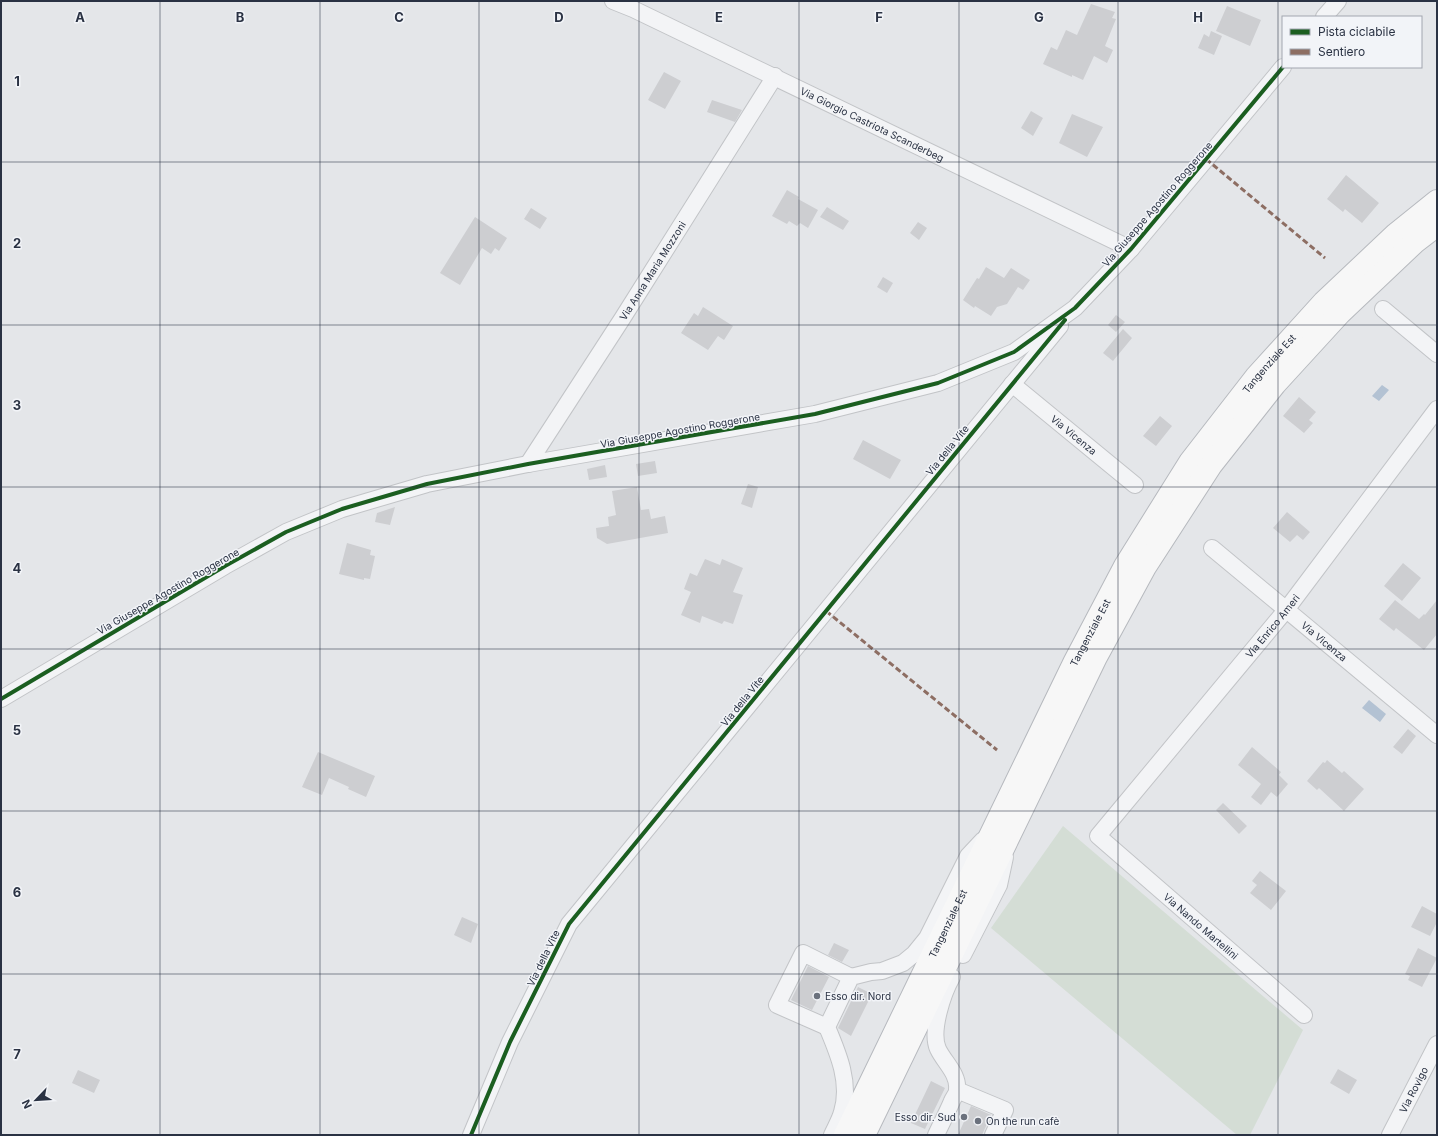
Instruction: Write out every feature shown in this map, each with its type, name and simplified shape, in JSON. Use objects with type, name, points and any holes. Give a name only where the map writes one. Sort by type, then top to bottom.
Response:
[{"type":"highway","name":"Tangenziale Est","points":[[864,1135],[1002,833],[1075,661],[1125,566],[1190,462],[1256,377],[1324,302],[1396,234],[1437,201]]},
{"type":"highway","name":"Tangenziale Est","points":[[845,1135],[1002,833],[1145,567],[1211,465],[1276,384],[1340,313],[1415,242],[1437,225]]},
{"type":"street","name":"Via Giorgio Castriota Scanderbeg","points":[[613,1],[775,76],[1131,249]]},
{"type":"street","points":[[1325,16],[1338,1]]},
{"type":"street","name":"Via Giuseppe Agostino Roggerone","points":[[1,699],[225,566],[286,532],[342,509],[427,484],[528,464],[815,414],[938,383],[1014,352],[1075,308],[1131,249],[1282,68]]},
{"type":"street","name":"Via Anna Maria Mozzoni","points":[[528,464],[627,312],[775,76]]},
{"type":"street","name":"Via della Vite","points":[[471,1135],[510,1042],[569,924],[1075,308]]},
{"type":"street","points":[[1383,309],[1437,354]]},
{"type":"street","name":"Via Vicenza","points":[[1012,384],[1135,485]]},
{"type":"street","name":"Via Enrico Ameri","points":[[1098,836],[1286,610],[1437,409]]},
{"type":"street","name":"Via Vicenza","points":[[1212,548],[1437,735]]},
{"type":"street","points":[[832,1135],[842,1112],[845,1090],[843,1071],[837,1050],[827,1027],[777,1005],[803,953],[851,977],[882,971],[903,963],[914,954],[927,938],[968,856],[1002,833]]},
{"type":"street","points":[[936,1135],[957,1090],[955,1079],[948,1063],[937,1048],[936,1033],[939,1011],[946,987],[999,885],[1002,833]]},
{"type":"street","name":"Via Nando Martellini","points":[[1098,836],[1304,1016]]},
{"type":"street","points":[[827,1027],[851,977]]},
{"type":"street","name":"Via Rovigo","points":[[1390,1135],[1437,1044]]},
{"type":"street","points":[[957,1090],[1004,1110],[993,1135]]},
{"type":"shaded area","points":[[1063,826],[1303,1030],[1250,1135],[1237,1135],[991,928]]},
{"type":"water","points":[[1382,385],[1389,390],[1379,401],[1372,396]]},
{"type":"water","points":[[1369,700],[1386,714],[1380,722],[1362,708]]},
{"type":"building","points":[[1091,4],[1115,12],[1112,18],[1116,19],[1105,46],[1113,50],[1107,63],[1094,56],[1083,80],[1072,75],[1072,77],[1043,64],[1051,47],[1057,50],[1066,30],[1077,35]]},
{"type":"building","points":[[1227,6],[1261,20],[1250,46],[1216,31]]},
{"type":"building","points":[[1211,31],[1222,36],[1214,55],[1198,48],[1204,34],[1209,37]]},
{"type":"building","points":[[664,72],[681,81],[665,109],[648,100]]},
{"type":"building","points":[[712,100],[742,110],[735,122],[707,112]]},
{"type":"building","points":[[1031,111],[1043,118],[1033,136],[1021,128]]},
{"type":"building","points":[[1072,114],[1103,127],[1087,157],[1059,143]]},
{"type":"building","points":[[1346,175],[1379,203],[1362,223],[1345,209],[1343,212],[1327,199]]},
{"type":"building","points":[[787,190],[799,197],[798,199],[818,210],[808,228],[800,223],[797,226],[789,221],[787,224],[772,216]]},
{"type":"building","points":[[827,207],[849,221],[843,230],[820,217]]},
{"type":"building","points":[[531,208],[547,218],[540,229],[524,219]]},
{"type":"building","points":[[475,217],[507,238],[499,251],[495,248],[491,254],[482,248],[460,285],[440,273]]},
{"type":"building","points":[[918,222],[927,228],[919,240],[910,233]]},
{"type":"building","points":[[986,267],[1004,278],[1011,268],[1030,280],[1023,290],[1018,287],[1007,304],[997,307],[991,316],[975,306],[974,308],[963,300]]},
{"type":"building","points":[[883,277],[893,283],[887,293],[877,287]]},
{"type":"building","points":[[703,307],[733,326],[724,340],[718,336],[708,350],[681,333],[694,313],[698,316]]},
{"type":"building","points":[[1116,315],[1125,322],[1116,332],[1108,325]]},
{"type":"building","points":[[1123,329],[1132,338],[1113,361],[1103,353]]},
{"type":"building","points":[[1299,397],[1316,412],[1309,420],[1313,423],[1304,433],[1283,416]]},
{"type":"building","points":[[1160,416],[1172,426],[1156,446],[1143,436]]},
{"type":"building","points":[[863,440],[901,460],[890,479],[853,459]]},
{"type":"building","points":[[655,461],[657,473],[638,476],[636,464]]},
{"type":"building","points":[[605,465],[607,477],[589,480],[587,469]]},
{"type":"building","points":[[748,484],[758,487],[752,508],[741,504]]},
{"type":"building","points":[[637,487],[641,510],[649,509],[651,519],[665,516],[668,533],[607,544],[597,538],[596,528],[609,526],[608,517],[616,515],[612,491]]},
{"type":"building","points":[[395,507],[390,525],[375,522],[377,513]]},
{"type":"building","points":[[1287,512],[1310,532],[1303,540],[1297,535],[1290,542],[1273,528]]},
{"type":"building","points":[[347,543],[371,550],[370,555],[375,556],[370,579],[364,578],[364,580],[339,574]]},
{"type":"building","points":[[705,559],[720,565],[722,559],[743,568],[733,592],[743,595],[733,624],[724,621],[722,624],[702,616],[700,623],[681,615],[691,592],[684,589],[690,573],[697,576]]},
{"type":"building","points":[[1403,563],[1421,578],[1402,601],[1384,586]]},
{"type":"building","points":[[1395,600],[1419,619],[1424,614],[1425,615],[1437,600],[1437,634],[1424,650],[1396,628],[1394,631],[1379,619]]},
{"type":"building","points":[[1408,729],[1416,736],[1402,754],[1393,747]]},
{"type":"building","points":[[1252,747],[1281,772],[1279,775],[1288,784],[1277,797],[1271,792],[1261,805],[1251,797],[1261,784],[1238,765]]},
{"type":"building","points":[[318,752],[375,776],[366,797],[329,778],[322,795],[302,787]]},
{"type":"building","points":[[1327,760],[1342,773],[1344,771],[1364,789],[1344,811],[1319,788],[1317,790],[1307,781],[1323,762],[1325,763]]},
{"type":"building","points":[[1223,803],[1247,826],[1239,834],[1216,810]]},
{"type":"building","points":[[1260,871],[1286,891],[1271,910],[1250,893],[1257,885],[1252,881]]},
{"type":"building","points":[[1422,906],[1437,914],[1437,922],[1430,936],[1411,927]]},
{"type":"building","points":[[462,917],[478,924],[471,943],[454,935]]},
{"type":"building","points":[[834,943],[849,950],[842,962],[828,955]]},
{"type":"building","points":[[1418,948],[1437,958],[1422,987],[1408,980],[1410,976],[1405,974]]},
{"type":"building","points":[[808,966],[829,977],[812,1010],[791,1000]]},
{"type":"building","points":[[858,987],[872,994],[851,1036],[838,1028]]},
{"type":"building","points":[[1338,1069],[1357,1080],[1349,1094],[1330,1083]]},
{"type":"building","points":[[78,1070],[100,1080],[94,1093],[72,1083]]},
{"type":"building","points":[[931,1081],[945,1088],[925,1129],[911,1123]]},
{"type":"building","points":[[971,1106],[991,1115],[982,1135],[958,1135]]},
{"type":"marked path","points":[[1206,159],[1325,258]]},
{"type":"marked path","points":[[826,611],[997,750]]},
{"type":"cycle path","points":[[1,699],[225,566],[286,532],[342,509],[427,484],[528,464],[815,414],[938,383],[1014,352],[1075,308],[1131,249],[1282,68]]},
{"type":"cycle path","points":[[471,1135],[510,1042],[569,924],[1065,320]]},
{"type":"place","name":"Esso dir. Nord","points":[[817,996]]},
{"type":"place","name":"Esso dir. Sud","points":[[964,1117]]},
{"type":"place","name":"On the run cafè","points":[[978,1121]]}]
